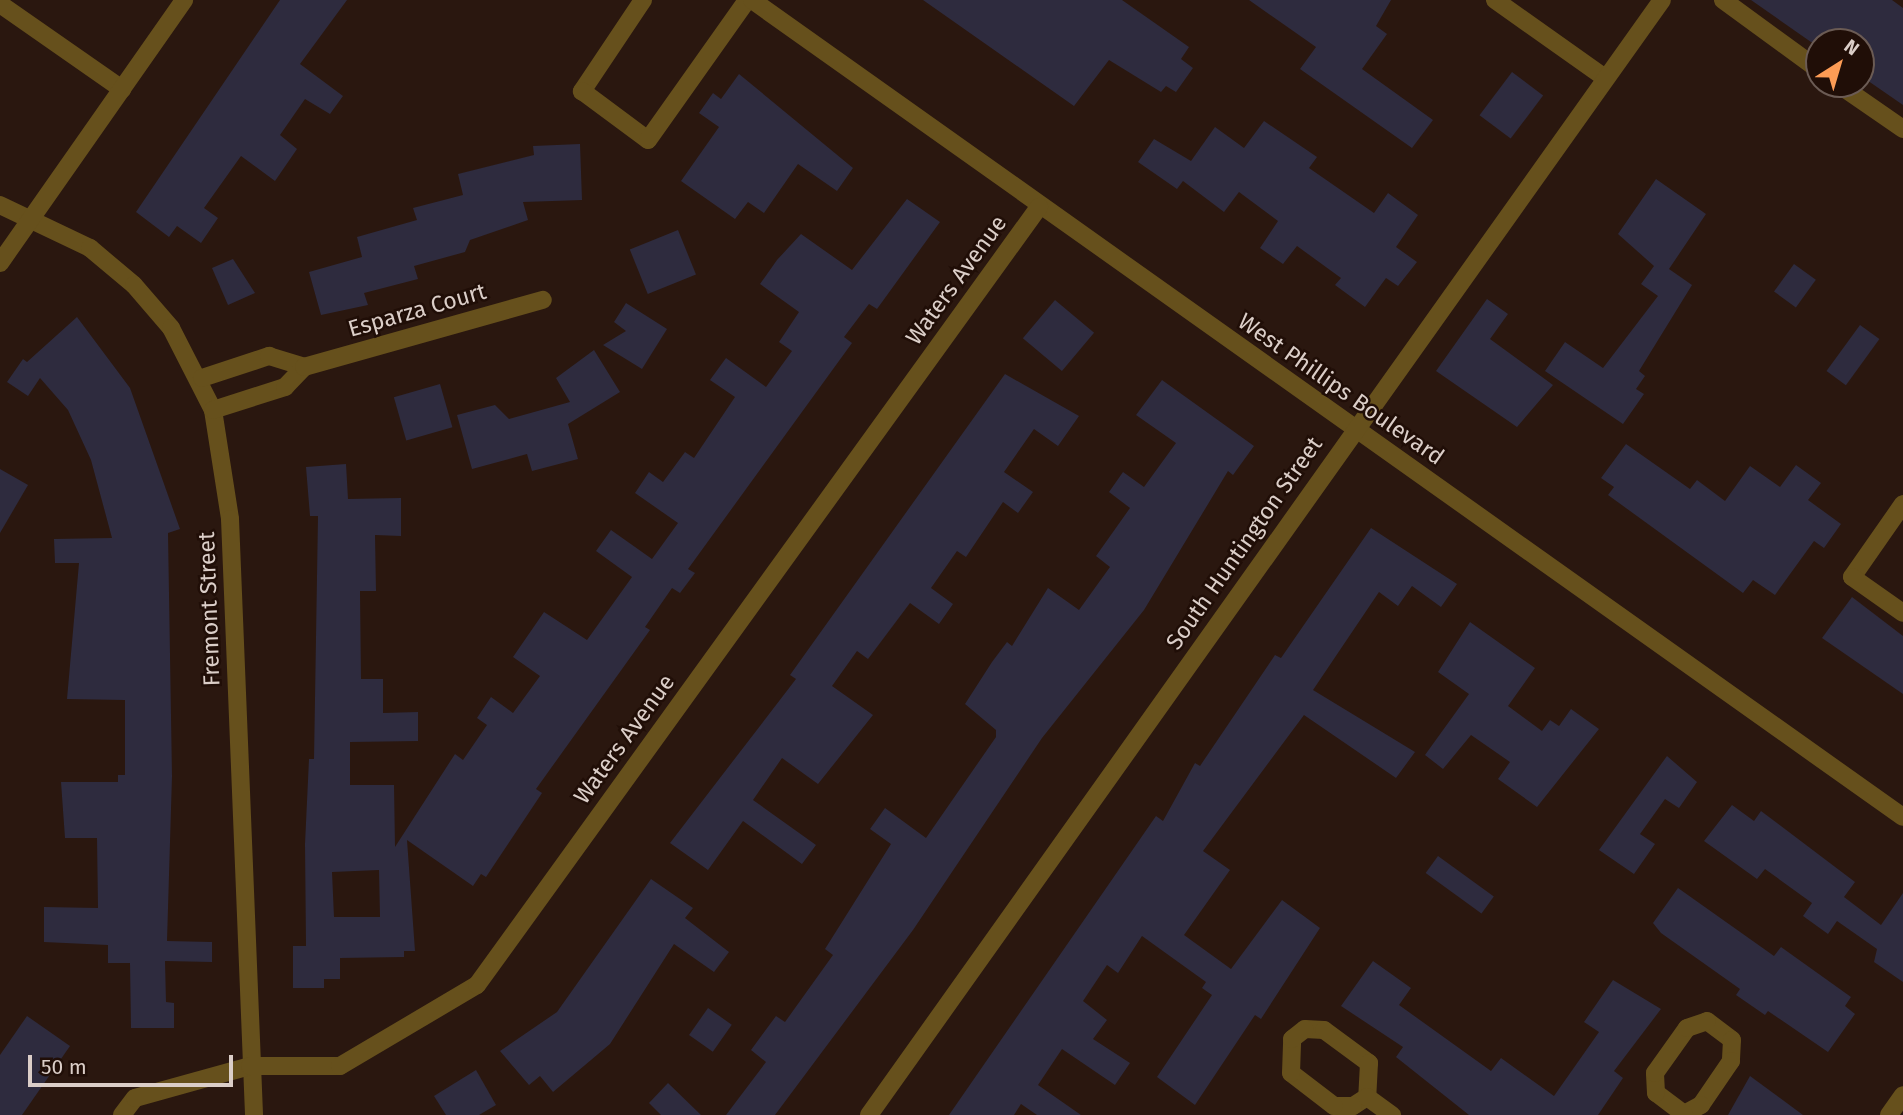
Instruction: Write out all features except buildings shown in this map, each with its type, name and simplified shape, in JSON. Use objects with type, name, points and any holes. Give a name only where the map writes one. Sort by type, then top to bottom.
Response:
[{"type":"street","points":[[0,263],[184,0]]},
{"type":"street","points":[[643,0],[582,91],[648,140],[749,0]]},
{"type":"street","name":"West Phillips Boulevard","points":[[749,0],[1903,817]]},
{"type":"street","points":[[1495,0],[1605,78]]},
{"type":"street","name":"South Huntington Street","points":[[869,1115],[1354,428],[1662,0]]},
{"type":"street","points":[[1723,0],[1805,61]]},
{"type":"street","points":[[0,4],[122,89]]},
{"type":"street","points":[[1858,98],[1903,129]]},
{"type":"street","name":"Fremont Street","points":[[0,205],[34,215],[90,247],[134,285],[202,378],[213,410],[230,519],[254,1115]]},
{"type":"street","name":"Waters Avenue","points":[[122,1115],[135,1098],[250,1066],[340,1066],[477,985],[1039,206]]},
{"type":"street","name":"Esparza Court","points":[[213,410],[285,387],[304,367],[543,300]]},
{"type":"street","points":[[202,378],[269,356],[304,367]]},
{"type":"street","points":[[1903,504],[1852,578],[1903,613]]},
{"type":"street","points":[[1707,1021],[1723,1026],[1732,1040],[1731,1061],[1708,1094],[1684,1114],[1664,1111],[1656,1093],[1655,1073],[1687,1028],[1707,1021]]},
{"type":"street","points":[[1305,1029],[1324,1030],[1369,1063],[1367,1097],[1353,1106],[1334,1106],[1291,1073],[1292,1039],[1305,1029]]},
{"type":"street","points":[[1889,1115],[1903,1094]]},
{"type":"street","points":[[1367,1097],[1392,1115]]}]
